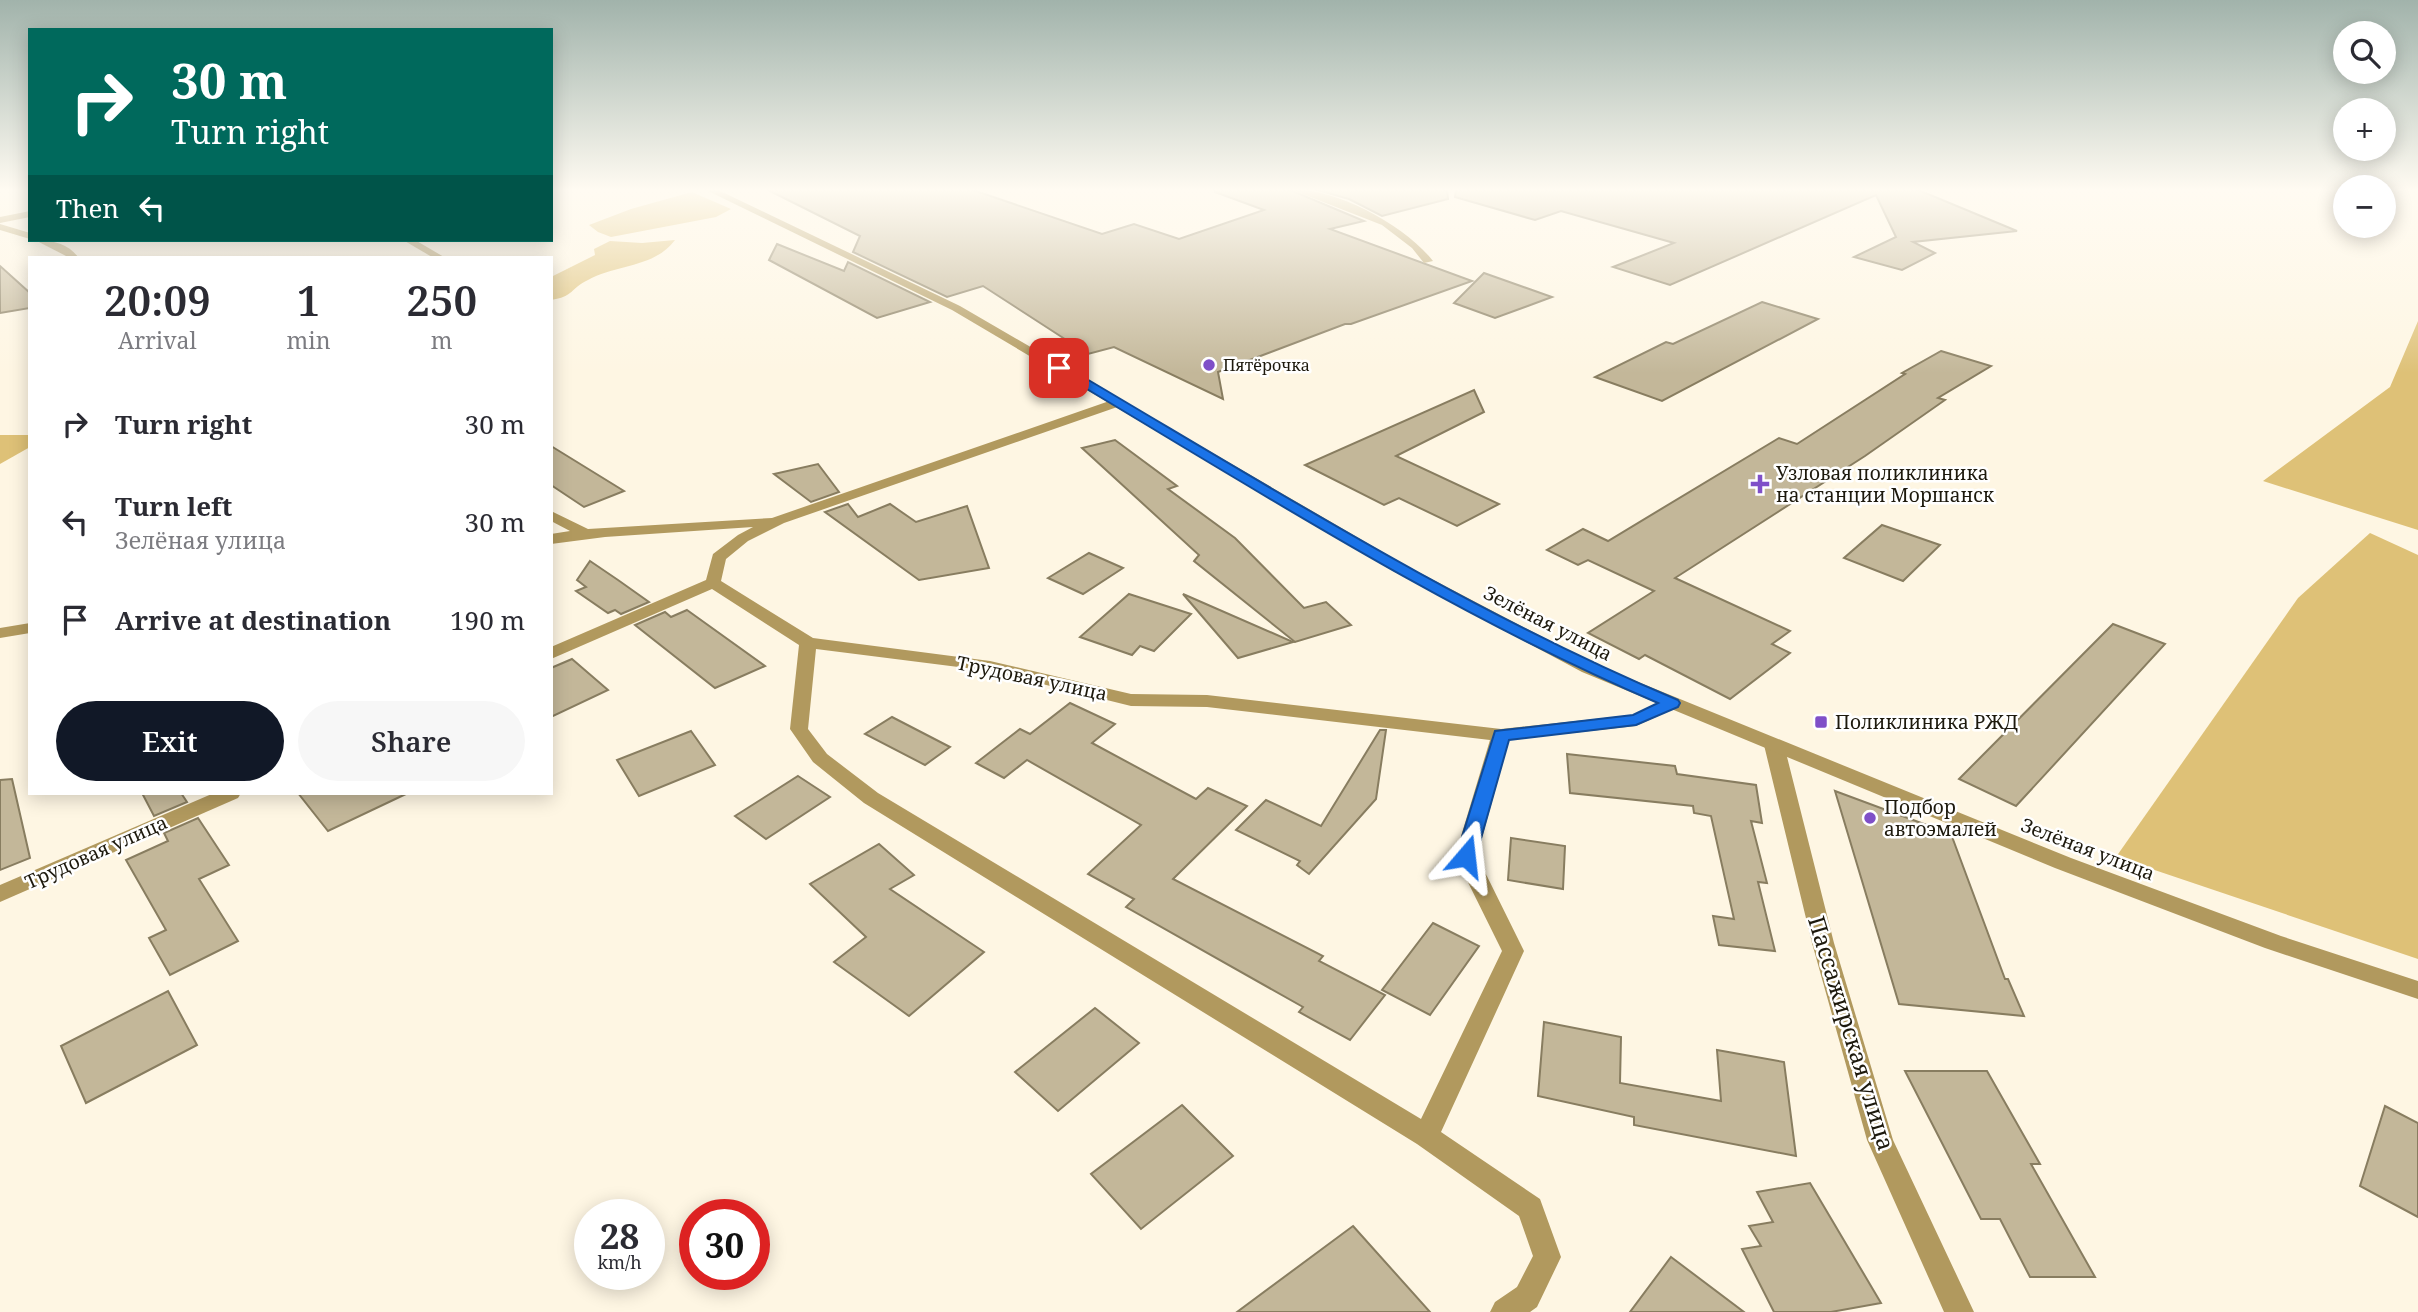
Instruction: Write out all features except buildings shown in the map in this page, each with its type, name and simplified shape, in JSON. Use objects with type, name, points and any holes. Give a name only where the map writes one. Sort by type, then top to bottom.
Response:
[{"type":"street","name":"Зелёная улица","points":[[836,250],[956,308],[1387,561],[1478,612],[1588,668],[2076,868],[2273,942],[2418,990]]},
{"type":"street","points":[[1420,250],[1428,261]]},
{"type":"street","points":[[553,653],[713,583],[719,557],[743,538],[779,520],[1118,402]]},
{"type":"street","points":[[553,516],[584,533]]},
{"type":"street","points":[[553,539],[584,533],[724,527],[779,520]]},
{"type":"street","name":"Трудовая улица","points":[[713,583],[808,643],[990,666],[1131,700],[1207,701],[1501,735],[1636,720],[1672,703]]},
{"type":"street","points":[[0,633],[28,628]]},
{"type":"street","points":[[808,643],[799,729],[820,758],[871,798],[1426,1136],[1530,1208],[1547,1257],[1527,1297],[1505,1312]]},
{"type":"street","points":[[1426,1136],[1513,951],[1466,856],[1501,735]]},
{"type":"street","name":"Пассажирская улица","points":[[1774,745],[1823,943],[1880,1140],[1959,1312]]},
{"type":"street","name":"Трудовая улица","points":[[0,894],[226,795]]},
{"type":"shaded area","points":[[594,250],[664,250],[646,261],[599,275],[582,283],[564,297],[553,300],[553,276],[595,255]]},
{"type":"shaded area","points":[[2418,321],[2418,530],[2263,481],[2390,387]]},
{"type":"shaded area","points":[[0,435],[28,435],[28,448],[0,464]]},
{"type":"shaded area","points":[[2370,533],[2418,555],[2418,959],[2116,857],[2298,598]]},
{"type":"place","name":"Пятёрочка","points":[[1209,365]]},
{"type":"place","name":"Узловая поликлиника на станции Моршанск","points":[[1760,484]]},
{"type":"place","name":"Поликлиника РЖД","points":[[1821,722]]},
{"type":"place","name":"Подбор автоэмалей","points":[[1870,818]]},
{"type":"route","points":[[1059,368],[1478,612],[1588,668],[1672,703],[1636,720],[1501,735],[1466,856]]}]
